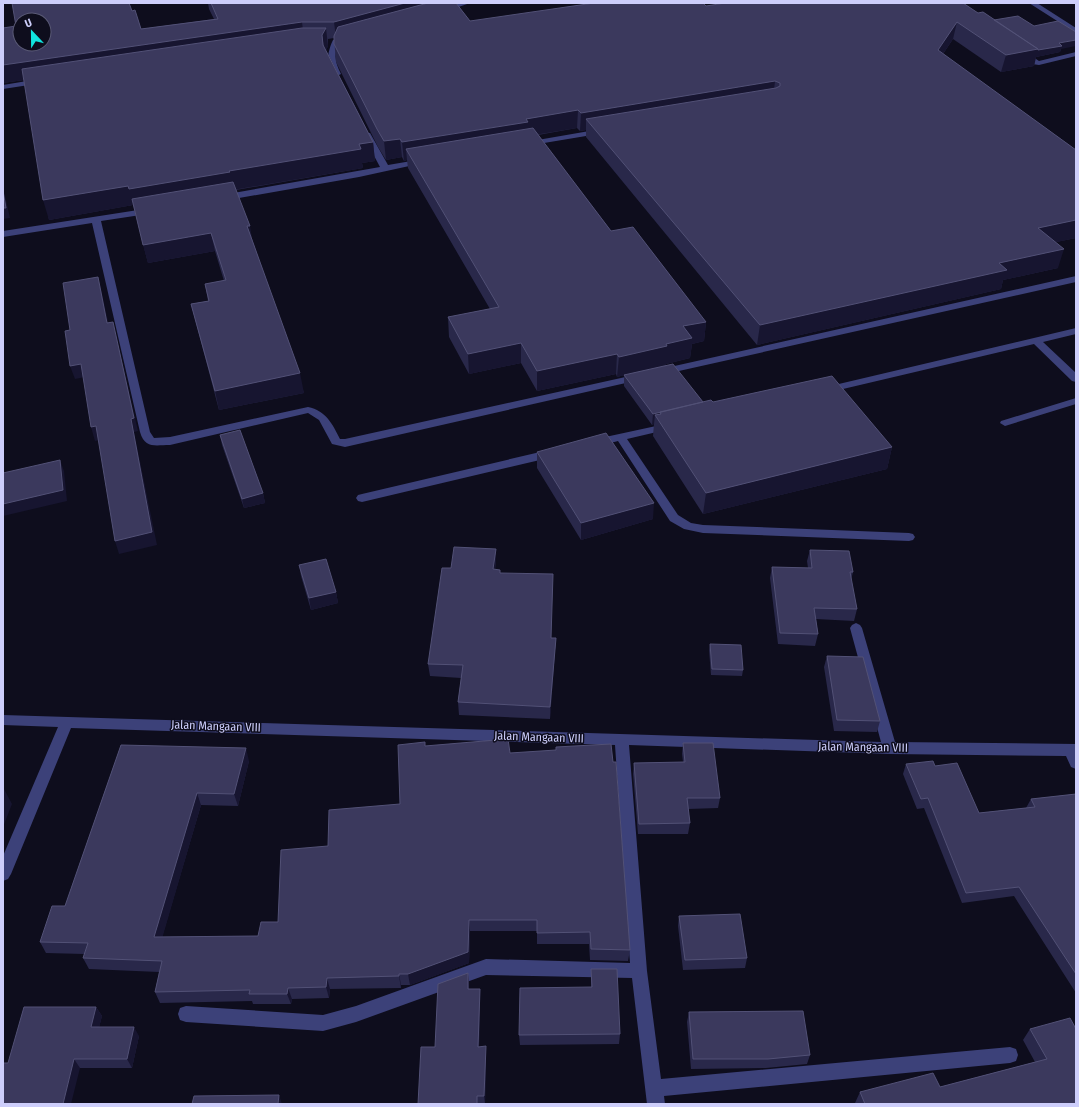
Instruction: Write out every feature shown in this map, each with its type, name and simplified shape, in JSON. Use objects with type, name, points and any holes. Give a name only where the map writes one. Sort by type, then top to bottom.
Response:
[{"type":"street","points":[[434,15],[455,5],[467,3]]},
{"type":"street","points":[[1032,3],[1076,31]]},
{"type":"street","points":[[325,41],[339,41],[330,53],[331,62],[342,84]]},
{"type":"street","points":[[1016,49],[1037,63],[1076,54]]},
{"type":"street","points":[[3,87],[49,80]]},
{"type":"street","points":[[362,126],[385,168]]},
{"type":"street","points":[[517,146],[610,130]]},
{"type":"street","points":[[212,200],[432,160]]},
{"type":"street","points":[[3,234],[158,210]]},
{"type":"street","points":[[96,220],[145,432],[147,438],[152,442],[170,441],[308,410],[316,412],[322,416],[336,442],[345,443],[1076,279]]},
{"type":"street","points":[[813,393],[1076,331]]},
{"type":"street","points":[[1036,340],[1076,378]]},
{"type":"street","points":[[1005,423],[1076,401]]},
{"type":"street","points":[[582,446],[682,423]]},
{"type":"street","points":[[620,438],[674,518],[688,526],[703,529],[909,537]]},
{"type":"street","points":[[362,498],[567,450]]},
{"type":"street","points":[[856,628],[890,748]]},
{"type":"street","name":"Jalan Mangaan VIII","points":[[3,720],[890,748],[1073,750]]},
{"type":"street","points":[[3,874],[66,722]]},
{"type":"street","points":[[622,740],[639,971],[655,1096],[1010,1054]]},
{"type":"street","points":[[1073,750],[1076,763]]},
{"type":"street","points":[[186,1014],[323,1023],[356,1014],[486,967],[639,971]]},
{"type":"building","points":[[12,3],[129,3],[132,11],[135,10],[141,29],[218,19],[211,3],[405,3],[334,22],[302,22],[3,65],[3,28],[12,27],[12,52],[52,52],[52,12],[14,12]]},
{"type":"building","points":[[428,3],[456,3],[470,21],[594,3],[703,3],[706,6],[725,3],[963,3],[978,13],[983,12],[1038,49],[1006,55],[957,22],[938,50],[1076,150],[1076,220],[1038,228],[1064,249],[999,263],[1007,270],[760,325],[586,119],[776,88],[780,86],[780,83],[775,81],[581,113],[578,110],[526,119],[528,122],[402,142],[400,139],[384,141],[334,44],[334,36],[338,27]]},
{"type":"building","points":[[1018,16],[1034,26],[1058,21],[1076,32],[1076,40],[1059,43],[1062,46],[1038,50],[994,20]]},
{"type":"building","points":[[302,28],[326,28],[322,35],[323,45],[373,142],[359,144],[361,149],[129,189],[128,186],[43,200],[22,69]]},
{"type":"building","points":[[533,128],[611,231],[633,227],[706,322],[683,326],[692,338],[666,344],[667,346],[619,357],[617,354],[537,371],[521,343],[468,354],[448,317],[499,307],[406,149]]},
{"type":"building","points":[[233,182],[250,226],[247,226],[300,373],[215,391],[191,304],[209,301],[205,284],[226,280],[211,233],[143,245],[132,199]]},
{"type":"building","points":[[3,191],[6,208],[3,208]]},
{"type":"building","points":[[98,277],[107,323],[113,322],[134,418],[131,419],[152,532],[115,541],[96,426],[91,427],[81,364],[70,366],[65,331],[70,330],[63,283]]},
{"type":"building","points":[[673,364],[703,402],[653,414],[624,375]]},
{"type":"building","points":[[832,376],[892,447],[706,493],[655,415],[661,414],[660,412],[711,400],[713,402]]},
{"type":"building","points":[[240,430],[263,493],[242,499],[220,435]]},
{"type":"building","points":[[606,433],[654,503],[581,523],[537,452]]},
{"type":"building","points":[[60,460],[63,490],[3,504],[3,473]]},
{"type":"building","points":[[454,547],[496,549],[493,569],[500,570],[500,573],[553,574],[551,638],[556,638],[550,707],[458,702],[463,665],[428,664],[442,568],[451,568]]},
{"type":"building","points":[[810,550],[849,551],[853,572],[850,572],[857,609],[814,608],[818,634],[780,633],[772,567],[812,568]]},
{"type":"building","points":[[326,559],[336,592],[309,598],[299,565]]},
{"type":"building","points":[[710,644],[741,645],[743,670],[712,669]]},
{"type":"building","points":[[827,656],[863,657],[880,721],[837,720]]},
{"type":"building","points":[[508,739],[510,753],[556,750],[556,747],[611,744],[613,762],[616,762],[630,950],[591,949],[590,932],[537,933],[537,920],[469,920],[468,952],[408,974],[399,974],[399,976],[327,978],[326,987],[288,988],[287,994],[249,994],[250,990],[155,992],[162,961],[83,958],[88,943],[40,942],[52,906],[65,906],[121,745],[246,748],[234,794],[197,793],[154,937],[258,936],[261,922],[278,922],[281,850],[328,846],[329,810],[400,804],[398,745],[425,742],[425,746]]},
{"type":"building","points":[[683,743],[713,743],[720,798],[687,798],[690,823],[639,824],[634,763],[685,762]]},
{"type":"building","points":[[933,761],[935,766],[957,763],[979,813],[1035,807],[1031,799],[1076,794],[1076,974],[1019,887],[966,893],[928,798],[921,799],[906,764]]},
{"type":"building","points":[[740,914],[747,958],[685,960],[679,916]]},
{"type":"building","points":[[591,969],[617,969],[620,1034],[519,1035],[520,988],[592,987]]},
{"type":"building","points":[[468,973],[468,989],[480,989],[478,1047],[486,1046],[484,1096],[477,1096],[477,1104],[418,1104],[421,1047],[435,1047],[438,984]]},
{"type":"building","points":[[24,1007],[96,1007],[91,1027],[134,1027],[127,1059],[74,1059],[63,1104],[3,1104],[3,1063],[8,1063]]},
{"type":"building","points":[[803,1011],[810,1055],[768,1059],[693,1059],[689,1012]]},
{"type":"building","points":[[1070,1018],[1076,1029],[1076,1104],[865,1104],[860,1092],[933,1073],[940,1087],[1047,1059],[1030,1029]]},
{"type":"building","points":[[279,1095],[278,1104],[192,1104],[194,1096]]}]
